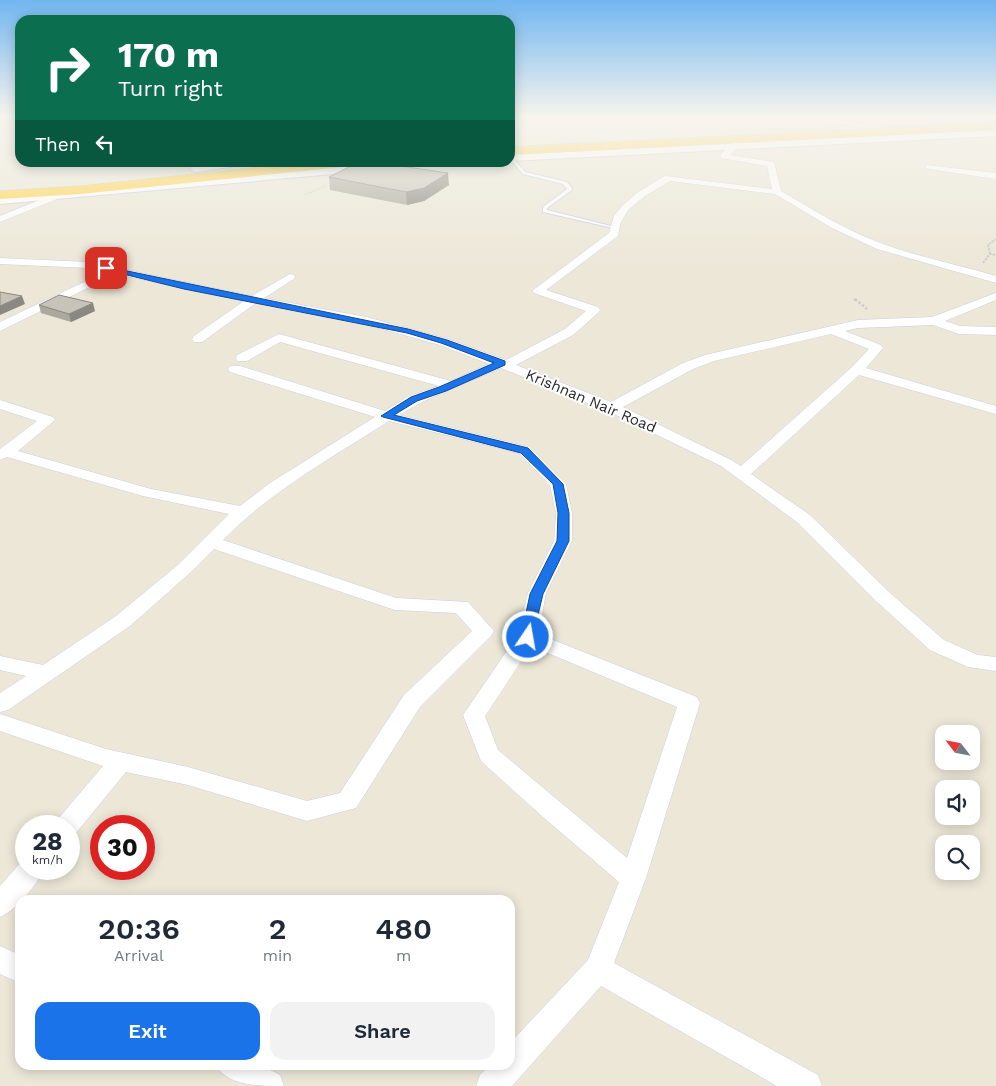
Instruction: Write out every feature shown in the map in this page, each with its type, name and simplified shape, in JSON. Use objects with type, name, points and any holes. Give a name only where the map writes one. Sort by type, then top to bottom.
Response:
[{"type":"highway","points":[[0,190],[150,180],[265,168]]},
{"type":"highway","points":[[0,195],[80,190],[297,168]]},
{"type":"street","points":[[0,186],[132,176],[200,168]]},
{"type":"street","points":[[0,200],[54,197],[352,168]]},
{"type":"street","points":[[771,168],[777,192]]},
{"type":"street","points":[[934,168],[996,176]]},
{"type":"street","points":[[0,704],[123,622],[243,512],[276,486],[414,399],[505,364],[569,332],[594,310],[538,291],[614,234],[613,227],[622,210],[668,178],[777,192],[830,224],[895,252],[957,267],[996,280]]},
{"type":"street","points":[[0,219],[54,197]]},
{"type":"street","name":"Krishnan Nair Road","points":[[0,261],[77,263],[117,270],[184,286],[408,331],[505,364],[611,408],[726,463],[804,518],[883,597],[937,645],[975,662],[996,664]]},
{"type":"street","points":[[0,327],[117,270]]},
{"type":"street","points":[[198,339],[253,300],[290,278]]},
{"type":"street","points":[[611,408],[688,366],[710,358],[858,324],[934,321],[996,296]]},
{"type":"street","points":[[934,321],[959,330],[996,332]]},
{"type":"street","points":[[742,474],[857,370],[877,348],[833,330]]},
{"type":"street","points":[[452,385],[279,338],[238,364],[386,416],[524,450],[558,484],[564,513],[563,541],[536,594],[528,637],[474,715],[490,755],[551,810],[632,878]]},
{"type":"street","points":[[857,370],[996,410]]},
{"type":"street","points":[[0,404],[48,420],[3,453]]},
{"type":"street","points":[[3,453],[148,493],[243,512]]},
{"type":"street","points":[[0,722],[121,761],[188,776],[307,811],[348,801],[412,701],[484,631],[461,607],[395,604],[211,542]]},
{"type":"street","points":[[515,1060],[598,969],[632,878],[689,703],[528,637]]},
{"type":"street","points":[[0,663],[45,673]]},
{"type":"street","points":[[75,815],[121,761]]},
{"type":"street","points":[[0,905],[22,880]]},
{"type":"street","points":[[0,960],[15,967]]},
{"type":"street","points":[[598,969],[807,1086]]},
{"type":"street","points":[[240,1070],[269,1086]]},
{"type":"street","points":[[491,1086],[506,1070]]},
{"type":"lane","points":[[520,168],[524,173],[565,183],[570,189],[544,208],[545,211],[613,227]]},
{"type":"path","points":[[990,254],[988,245],[996,239]]},
{"type":"building","points":[[348,168],[412,168],[448,173],[424,188],[406,192],[329,177]]},
{"type":"building","points":[[0,292],[22,296],[0,306]]},
{"type":"building","points":[[59,295],[93,303],[69,314],[39,305]]},
{"type":"route","points":[[106,268],[184,286],[362,320],[408,331],[502,363],[443,389],[414,399],[386,416],[524,450],[558,484],[564,513],[563,541],[536,594],[528,637]]}]
